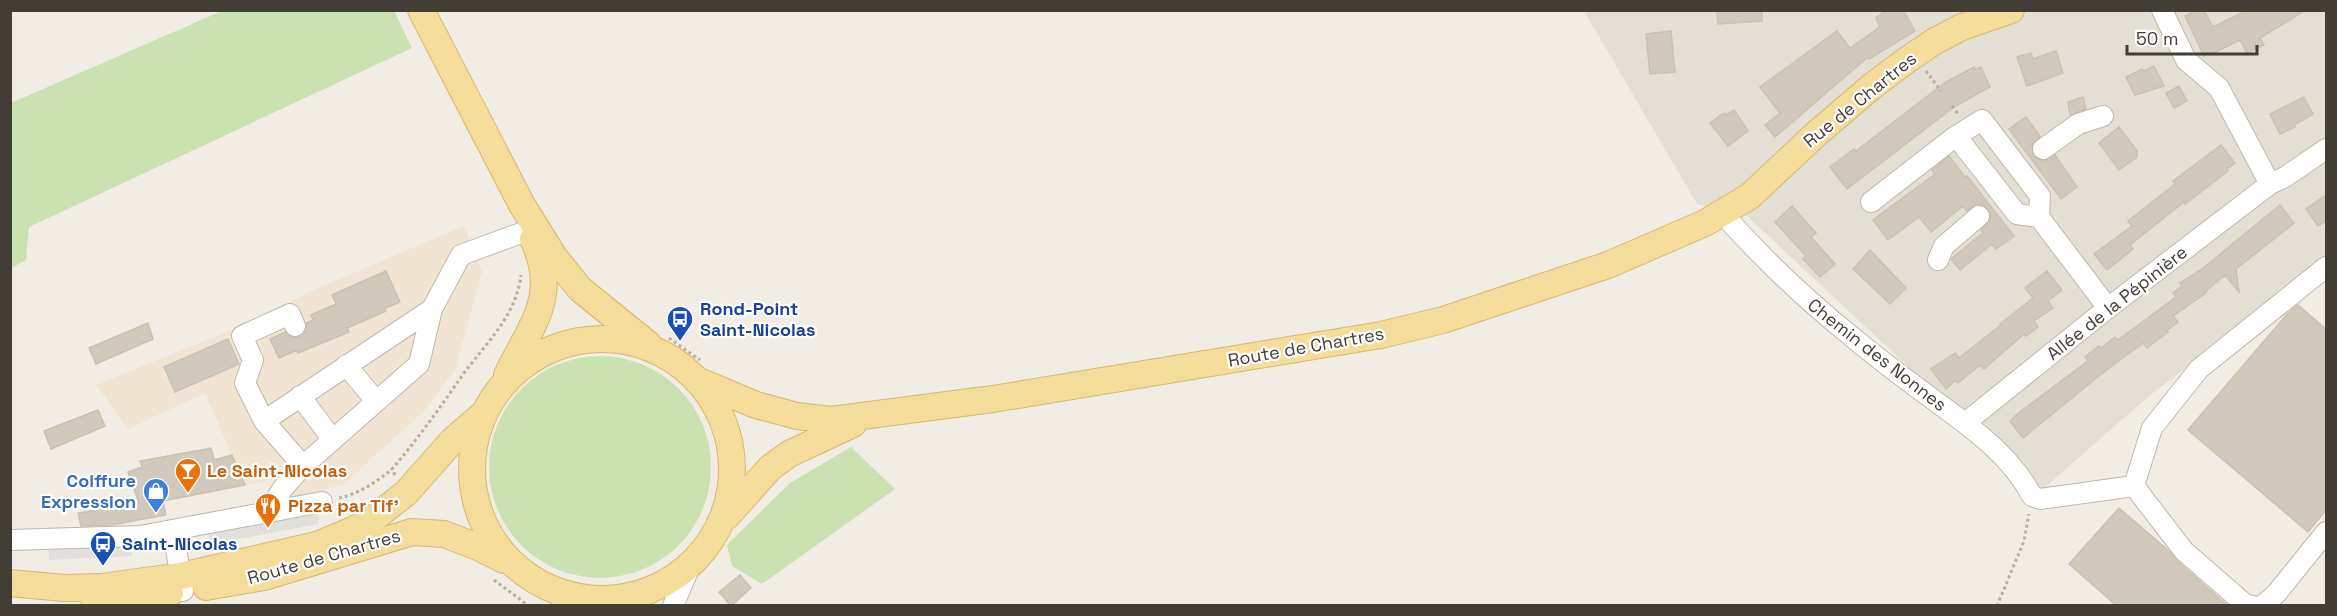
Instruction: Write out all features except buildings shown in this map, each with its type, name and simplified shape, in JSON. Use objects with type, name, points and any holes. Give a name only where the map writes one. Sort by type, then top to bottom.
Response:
[{"type":"main road","points":[[421,10],[522,205],[566,274],[580,290],[658,341],[686,369],[702,373],[720,412],[731,448],[732,485],[722,521],[714,537],[692,564],[661,585],[626,597],[561,598],[513,564],[490,536],[478,511],[472,485],[472,449],[483,414],[504,382],[543,301],[542,263],[522,205]]},
{"type":"main road","name":"Rue de Chartres","points":[[1722,213],[1750,196],[1815,135],[1871,87],[1907,60],[1935,41],[1962,27],[2011,10]]},
{"type":"main road","name":"Route de Chartres","points":[[702,373],[756,405],[797,416],[831,420],[873,416],[1285,351],[1417,327],[1471,312],[1608,265],[1683,233],[1722,213]]},
{"type":"main road","points":[[504,382],[525,363],[548,350],[583,339],[658,341]]},
{"type":"main road","name":"Route de Chartres","points":[[94,606],[122,603],[182,583],[317,545],[353,530],[373,519],[406,493],[453,440],[483,414]]},
{"type":"main road","name":"Route de Chartres","points":[[722,521],[770,468],[789,454],[873,416]]},
{"type":"main road","name":"Route de Chartres","points":[[10,584],[64,588],[101,587],[264,577],[412,532],[444,534],[513,564]]},
{"type":"main road","points":[[10,600],[67,606]]},
{"type":"street","points":[[2162,10],[2186,60],[2219,88],[2270,184]]},
{"type":"street","points":[[2032,158],[2078,124],[2103,116]]},
{"type":"street","points":[[1871,202],[1956,136],[1982,120],[2032,158],[2040,196],[2038,217],[2109,308]]},
{"type":"street","points":[[1956,136],[1991,207],[2038,217]]},
{"type":"street","name":"Allée de la Pépinière","points":[[1965,423],[2270,184],[2285,177],[2326,149]]},
{"type":"street","points":[[1938,260],[1944,246],[1991,207]]},
{"type":"street","name":"Chemin des Nonnes","points":[[1722,213],[1800,294],[2004,456],[2022,477],[2032,496]]},
{"type":"street","points":[[267,513],[283,488],[303,466],[419,364],[432,309],[461,255],[529,230]]},
{"type":"street","points":[[2134,486],[2152,428],[2199,369],[2326,267]]},
{"type":"street","points":[[264,421],[432,309]]},
{"type":"street","points":[[295,326],[290,314],[242,336],[253,360],[245,383],[264,421],[303,466]]},
{"type":"street","points":[[346,365],[376,401]]},
{"type":"street","points":[[300,396],[333,440]]},
{"type":"street","points":[[2032,496],[2040,499],[2134,486]]},
{"type":"street","points":[[2134,486],[2184,551],[2246,605],[2253,606]]},
{"type":"street","points":[[10,540],[140,536],[322,502]]},
{"type":"street","points":[[173,531],[182,583]]},
{"type":"street","points":[[2262,606],[2276,594],[2326,532]]},
{"type":"street","points":[[673,606],[692,564]]},
{"type":"path","points":[[517,295],[543,301]]},
{"type":"path","points":[[658,341],[702,373]]},
{"type":"path","points":[[322,502],[348,496],[370,485],[392,469]]},
{"type":"path","points":[[1997,606],[2024,541],[2032,496]]},
{"type":"shaded area","points":[[1584,11],[2326,11],[2326,263],[2149,396],[2043,489],[1747,216],[1697,204]]},
{"type":"shaded area","points":[[464,226],[482,272],[455,370],[426,409],[344,484],[293,499],[276,479],[245,485],[205,393],[128,429],[96,385],[231,330],[316,289]]},
{"type":"shaded area","points":[[318,503],[319,524],[211,544],[206,525]]},
{"type":"shaded area","points":[[131,536],[132,556],[49,560],[48,540]]},
{"type":"green space","points":[[224,10],[394,11],[412,48],[29,227],[26,260],[11,268],[11,103]]},
{"type":"green space","points":[[600,356],[622,358],[642,364],[679,388],[703,425],[709,445],[711,467],[709,489],[703,509],[679,546],[642,570],[622,576],[600,578],[578,576],[558,570],[521,546],[497,509],[491,489],[489,467],[491,445],[497,425],[521,388],[558,364],[578,358]]},
{"type":"green space","points":[[851,447],[895,489],[762,584],[732,566],[727,545],[790,483]]},
{"type":"place","name":"Rond-Point Saint-Nicolas","points":[[680,342]]},
{"type":"place","name":"Le Saint-Nicolas","points":[[188,494]]},
{"type":"place","name":"Coiffure Expression","points":[[156,514]]},
{"type":"place","name":"Pizza par Tif'","points":[[268,529]]},
{"type":"place","name":"Saint-Nicolas","points":[[103,567]]}]
